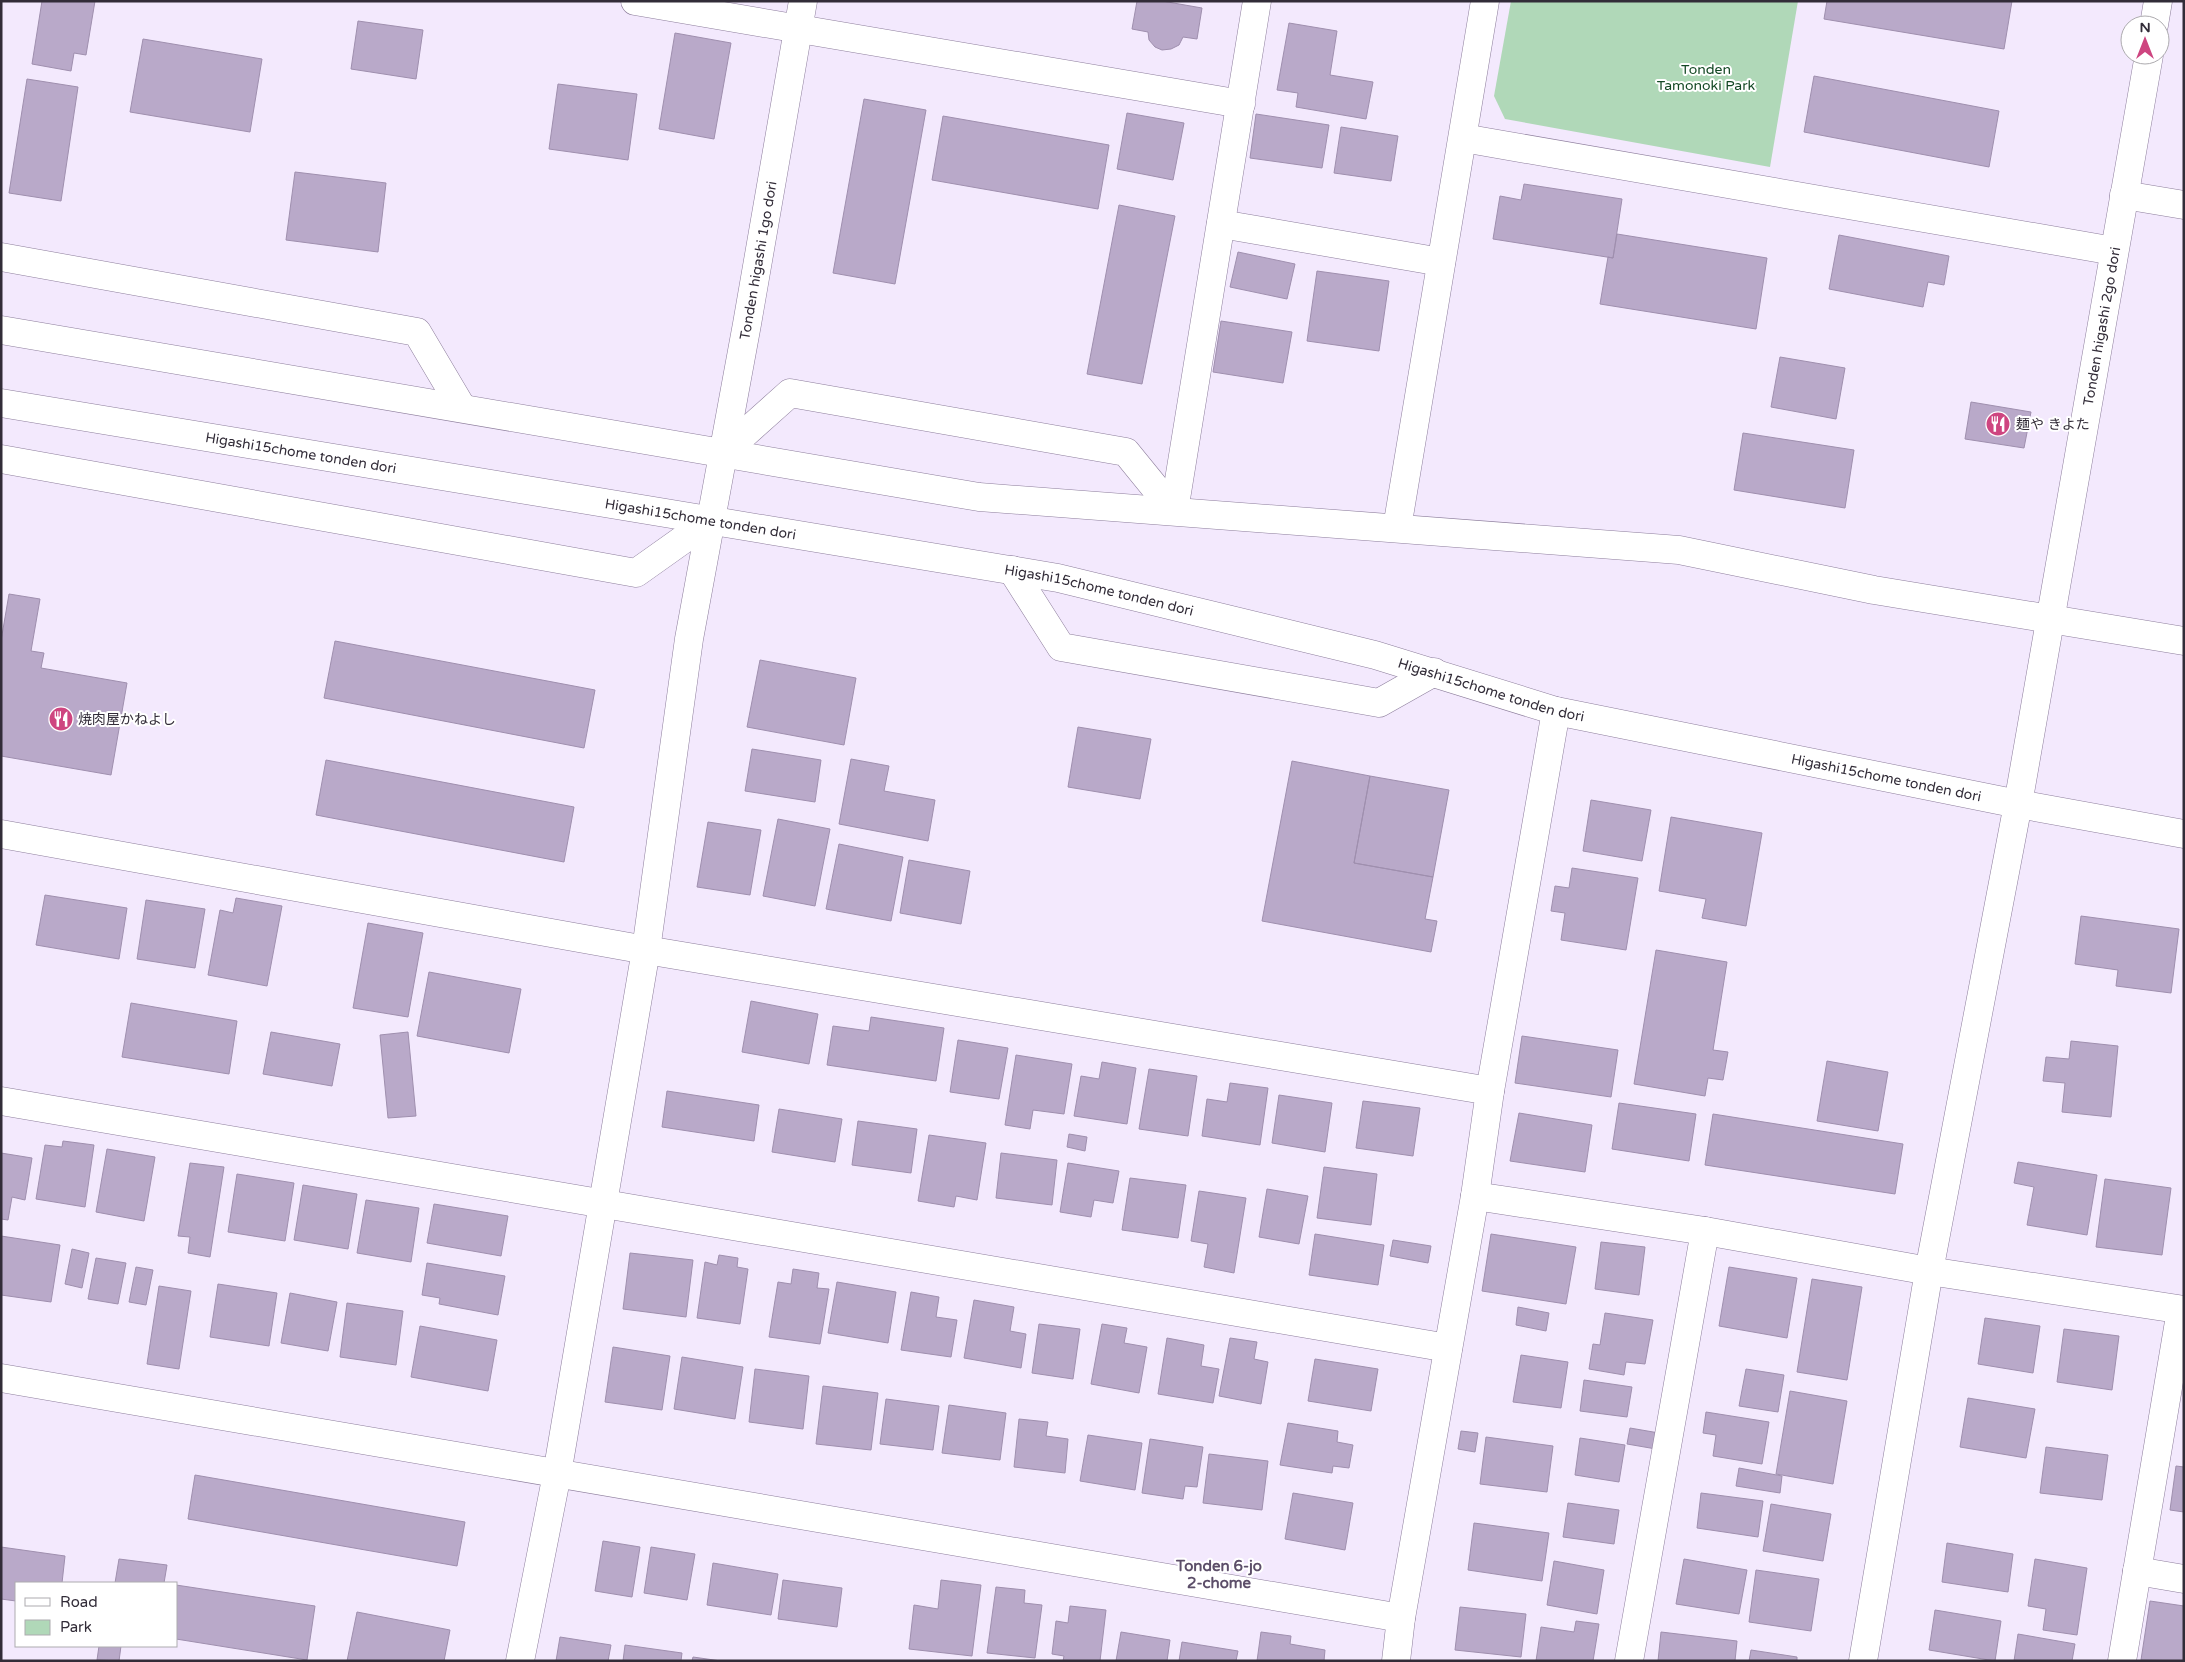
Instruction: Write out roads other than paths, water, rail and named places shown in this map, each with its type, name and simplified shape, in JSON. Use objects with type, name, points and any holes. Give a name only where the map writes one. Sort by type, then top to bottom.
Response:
[{"type":"street","points":[[635,1],[1241,104]]},
{"type":"street","name":"Tonden higashi 1go dori","points":[[520,1661],[557,1474],[646,950],[689,639],[724,452],[803,1]]},
{"type":"street","points":[[1174,511],[1258,1]]},
{"type":"street","points":[[1397,528],[1485,1]]},
{"type":"street","points":[[2156,15],[2158,1]]},
{"type":"street","name":"Tonden higashi 2go dori","points":[[1863,1661],[1929,1271],[2018,804],[2146,65]]},
{"type":"street","points":[[1462,138],[2114,251]]},
{"type":"street","points":[[2124,195],[2184,205]]},
{"type":"street","points":[[1221,224],[1441,262]]},
{"type":"street","points":[[1,257],[417,332],[462,408]]},
{"type":"street","points":[[1,330],[979,497],[1679,550],[1874,590],[2184,641]]},
{"type":"street","points":[[724,452],[790,393],[1126,452],[1174,511]]},
{"type":"street","name":"Higashi15chome tonden dori","points":[[1,403],[712,519],[1068,580],[1375,655],[1556,711],[2018,804],[2184,834]]},
{"type":"street","points":[[1,459],[636,573],[712,519]]},
{"type":"street","points":[[1012,570],[1061,647],[1379,703],[1434,672]]},
{"type":"street","points":[[1396,1661],[1401,1618],[1475,1196],[1490,1091],[1556,711]]},
{"type":"street","points":[[1,834],[646,950],[1490,1091]]},
{"type":"street","points":[[1,1100],[1448,1348]]},
{"type":"street","points":[[1475,1196],[1705,1232],[1929,1271],[2183,1310],[2122,1661]]},
{"type":"street","points":[[1629,1661],[1705,1232]]},
{"type":"street","points":[[1,1378],[1401,1618]]},
{"type":"street","points":[[2137,1571],[2184,1579]]},
{"type":"place","name":"麺や きよた","points":[[1998,424]]},
{"type":"place","name":"焼肉屋かねよし","points":[[61,719]]},
{"type":"district","name":"Tonden 6-jo 2-chome","points":[[1219,1574]]},
{"type":"park label","name":"Tonden Tamonoki Park","points":[[1706,78]]}]
